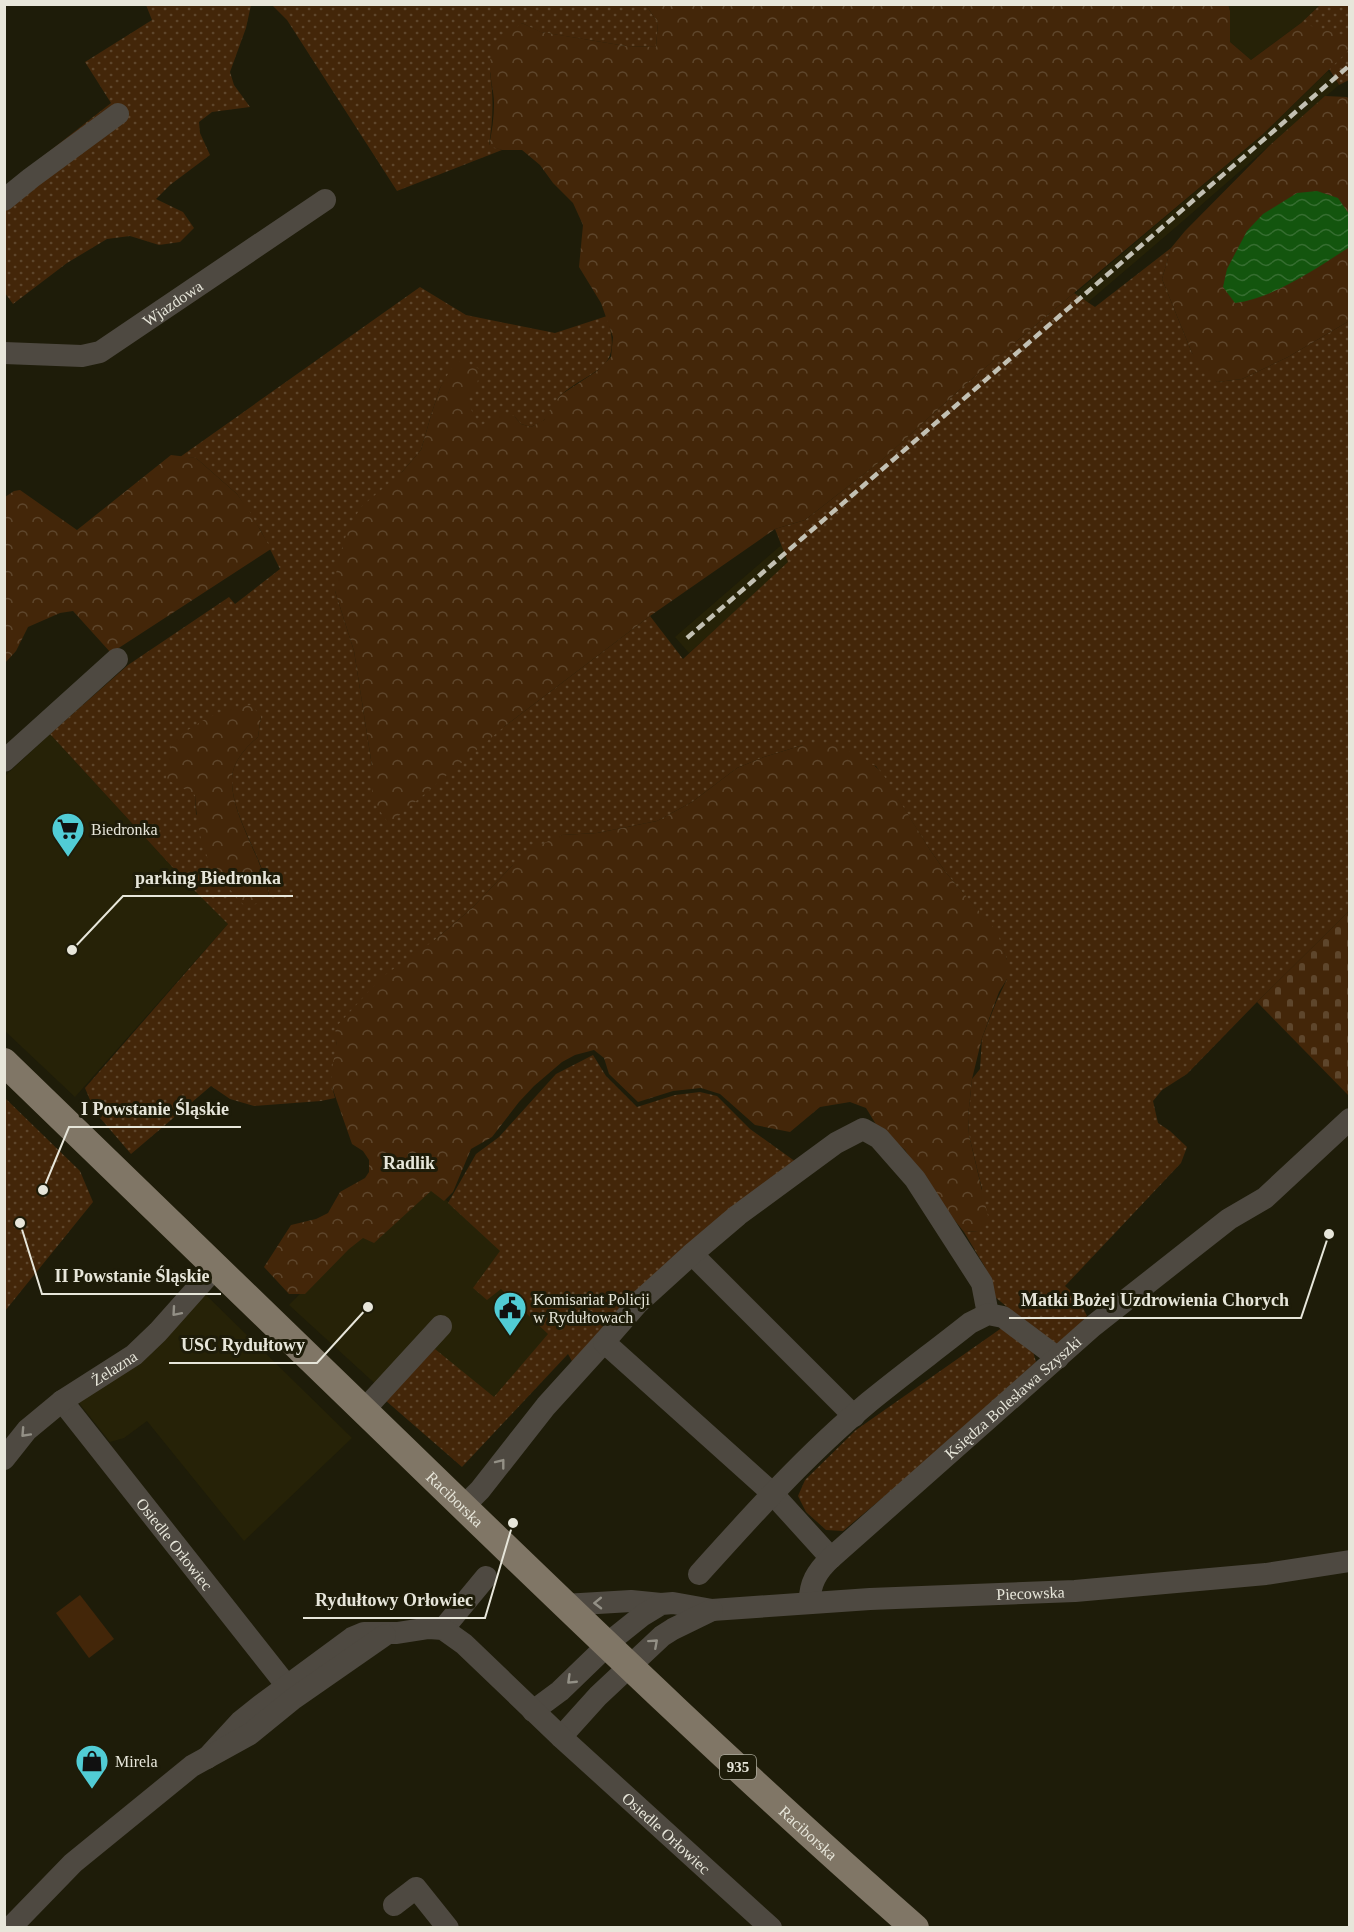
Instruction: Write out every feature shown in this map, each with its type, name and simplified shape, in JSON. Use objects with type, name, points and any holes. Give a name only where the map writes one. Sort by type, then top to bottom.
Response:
[{"type":"main road","name":"Raciborska","points":[[4,1062],[629,1667],[846,1868],[915,1928]]},
{"type":"street","points":[[4,200],[30,178],[118,114]]},
{"type":"street","name":"Wjazdowa","points":[[4,353],[82,356],[100,352],[325,200]]},
{"type":"street","points":[[4,761],[117,659]]},
{"type":"street","name":"Księdza Bolesława Szyszki","points":[[810,1604],[813,1580],[831,1557],[1093,1326],[1229,1219],[1265,1198],[1350,1119]]},
{"type":"street","points":[[463,1507],[480,1490],[546,1406],[638,1303],[738,1215],[836,1143],[862,1129],[879,1138],[915,1179],[982,1283],[988,1314]]},
{"type":"street","points":[[692,1254],[854,1416]]},
{"type":"street","name":"Żelazna","points":[[4,1459],[27,1430],[62,1401],[134,1355],[158,1332],[215,1268]]},
{"type":"street","points":[[699,1574],[772,1493],[854,1416],[970,1323],[988,1314],[1004,1317],[1058,1358]]},
{"type":"street","points":[[363,1411],[441,1326]]},
{"type":"street","points":[[604,1342],[772,1493],[831,1557]]},
{"type":"street","name":"Osiedle Orłowiec","points":[[62,1401],[290,1693]]},
{"type":"street","name":"Piecowska","points":[[564,1605],[631,1601],[672,1603],[712,1610],[870,1599],[1074,1591],[1266,1574],[1350,1561]]},
{"type":"street","points":[[10,1921],[73,1863],[192,1766],[207,1758],[242,1722],[290,1693],[352,1638],[364,1634],[429,1628],[443,1629],[486,1577]]},
{"type":"street","points":[[533,1711],[560,1691],[633,1622],[661,1604]]},
{"type":"street","name":"Piecowska","points":[[629,1667],[667,1632],[712,1610]]},
{"type":"street","name":"Osiedle Orłowiec","points":[[443,1629],[464,1644],[561,1737],[771,1928]]},
{"type":"street","points":[[561,1737],[598,1696],[629,1667]]},
{"type":"street","points":[[394,1905],[416,1888],[448,1928]]},
{"type":"shaded area","points":[[1228,5],[1320,5],[1301,23],[1251,60],[1230,42]]},
{"type":"shaded area","points":[[1328,71],[1339,85],[928,439],[689,653],[675,637],[1262,135]]},
{"type":"shaded area","points":[[50,734],[186,882],[228,924],[75,1097],[5,1031],[5,776]]},
{"type":"shaded area","points":[[429,1187],[504,1251],[487,1295],[507,1286],[554,1334],[492,1404],[393,1400],[289,1305],[356,1237]]},
{"type":"shaded area","points":[[205,1294],[352,1438],[244,1541],[147,1421],[124,1438],[110,1442],[79,1403]]},
{"type":"green space","points":[[1228,4],[1230,42],[1251,60],[1301,23],[1349,37],[1349,50],[1262,135],[967,383],[882,460],[805,520],[775,529],[650,616],[505,726],[389,824],[372,800],[372,766],[354,651],[335,591],[337,564],[348,529],[361,507],[402,472],[421,450],[440,388],[456,360],[480,369],[476,390],[465,398],[480,426],[502,414],[514,416],[521,424],[531,427],[544,420],[562,394],[597,371],[611,357],[613,337],[601,303],[579,267],[583,225],[573,203],[553,183],[540,165],[522,150],[502,150],[489,146],[494,109],[490,65],[493,50],[502,38],[522,23],[541,32],[626,46],[656,47],[658,23],[646,5]]},
{"type":"green space","points":[[146,5],[251,5],[246,28],[230,72],[234,85],[250,107],[212,112],[199,122],[200,133],[210,155],[170,185],[156,199],[183,212],[194,228],[180,242],[159,245],[130,236],[107,239],[67,263],[13,304],[5,293],[5,186],[111,103],[85,62],[152,20]]},
{"type":"green space","points":[[272,5],[646,5],[658,23],[656,47],[626,46],[540,32],[522,23],[490,73],[493,109],[489,145],[502,150],[397,191],[287,20]]},
{"type":"green space","points":[[1320,5],[1349,5],[1349,80],[1339,85],[1301,23]]},
{"type":"green space","points":[[1325,96],[1347,97],[1350,100],[1349,321],[1288,357],[1242,379],[1217,382],[1203,371],[1192,353],[1162,279],[1171,248],[1269,146]]},
{"type":"green space","points":[[1171,248],[1162,279],[1192,353],[1217,382],[1242,379],[1288,357],[1349,321],[1349,911],[1187,1074],[1162,1090],[1153,1101],[1158,1123],[1187,1147],[1181,1163],[1065,1286],[1077,1296],[1087,1316],[1057,1348],[995,1297],[985,1267],[964,1232],[978,1231],[982,1189],[969,1135],[968,1117],[972,1079],[980,1069],[982,1038],[1007,979],[1007,960],[996,932],[947,874],[876,766],[803,745],[737,768],[692,802],[657,821],[597,833],[562,835],[512,866],[472,908],[436,939],[337,1040],[332,1087],[335,1098],[254,1106],[230,1099],[211,1086],[131,1154],[95,1112],[85,1088],[228,924],[186,882],[50,734],[128,665],[229,597],[235,604],[280,569],[261,531],[237,494],[196,458],[180,457],[420,287],[466,315],[555,333],[607,316],[612,347],[604,365],[562,394],[546,418],[531,427],[521,424],[514,416],[480,427],[464,398],[448,376],[440,388],[421,450],[402,472],[335,591],[354,651],[372,766],[372,800],[505,726],[650,616],[683,659],[788,562],[775,529],[805,520],[882,460],[967,383],[1074,293],[1095,307]],"holes":[[[261,716],[258,737],[244,750],[237,761],[232,779],[237,808],[261,868],[269,897],[196,814],[195,795]]]},
{"type":"green space","points":[[171,455],[196,458],[237,494],[271,549],[111,653],[73,611],[60,613],[28,627],[16,651],[5,663],[5,497],[20,490],[77,530]]},
{"type":"green space","points":[[251,705],[261,716],[258,737],[244,750],[234,767],[233,793],[242,823],[261,868],[269,897],[247,908],[223,881],[208,858],[199,831],[195,795],[166,779],[171,743],[208,718],[229,709]]},
{"type":"green space","points":[[824,743],[863,758],[883,774],[947,874],[997,932],[1007,960],[1007,979],[999,992],[982,1038],[972,1079],[968,1117],[969,1135],[988,1216],[978,1231],[964,1232],[928,1187],[905,1150],[877,1126],[866,1108],[850,1102],[820,1107],[790,1132],[755,1125],[720,1094],[701,1088],[673,1091],[638,1102],[609,1074],[604,1058],[594,1050],[575,1055],[562,1062],[519,1102],[492,1137],[471,1149],[453,1192],[444,1201],[431,1191],[374,1243],[363,1238],[349,1249],[305,1294],[289,1294],[264,1267],[291,1225],[316,1219],[328,1213],[340,1192],[365,1178],[369,1172],[369,1160],[363,1151],[352,1144],[332,1087],[332,1069],[337,1040],[335,1028],[382,977],[436,939],[472,908],[512,866],[533,848],[562,835],[597,833],[657,821],[692,802],[737,768],[803,745]]},
{"type":"green space","points":[[1349,911],[1349,1096],[1257,1002]]},
{"type":"green space","points":[[593,1055],[606,1076],[637,1107],[675,1095],[700,1092],[717,1096],[750,1129],[796,1162],[573,1363],[568,1354],[462,1467],[385,1400],[435,1349],[494,1397],[548,1334],[501,1289],[487,1300],[473,1288],[500,1251],[448,1203],[476,1154],[499,1137],[556,1074]]},
{"type":"green space","points":[[5,1098],[80,1171],[93,1202],[5,1311]]},
{"type":"green space","points":[[1003,1327],[1032,1348],[1036,1362],[929,1459],[843,1531],[826,1530],[806,1512],[798,1496],[805,1480],[856,1430]]},
{"type":"green space","points":[[80,1595],[114,1639],[89,1658],[56,1613]]},
{"type":"water","points":[[1317,191],[1338,198],[1349,214],[1348,248],[1279,289],[1235,303],[1223,287],[1227,269],[1247,231],[1263,214],[1297,193]]},
{"type":"railway","points":[[687,638],[1350,65]]},
{"type":"place","name":"Biedronka","points":[[68,858]]},
{"type":"place","name":"parking Biedronka","points":[[72,950]]},
{"type":"place","name":"I Powstanie Śląskie","points":[[43,1190]]},
{"type":"place","name":"II Powstanie Śląskie","points":[[20,1223]]},
{"type":"place","name":"Matki Bożej Uzdrowienia Chorych","points":[[1329,1234]]},
{"type":"place","name":"USC Rydułtowy","points":[[368,1307]]},
{"type":"place","name":"Komisariat Policji w Rydułtowach","points":[[510,1337]]},
{"type":"place","name":"Rydułtowy Orłowiec","points":[[513,1523]]},
{"type":"place","name":"Mirela","points":[[92,1790]]},
{"type":"district","name":"Radlik","points":[[409,1163]]}]
